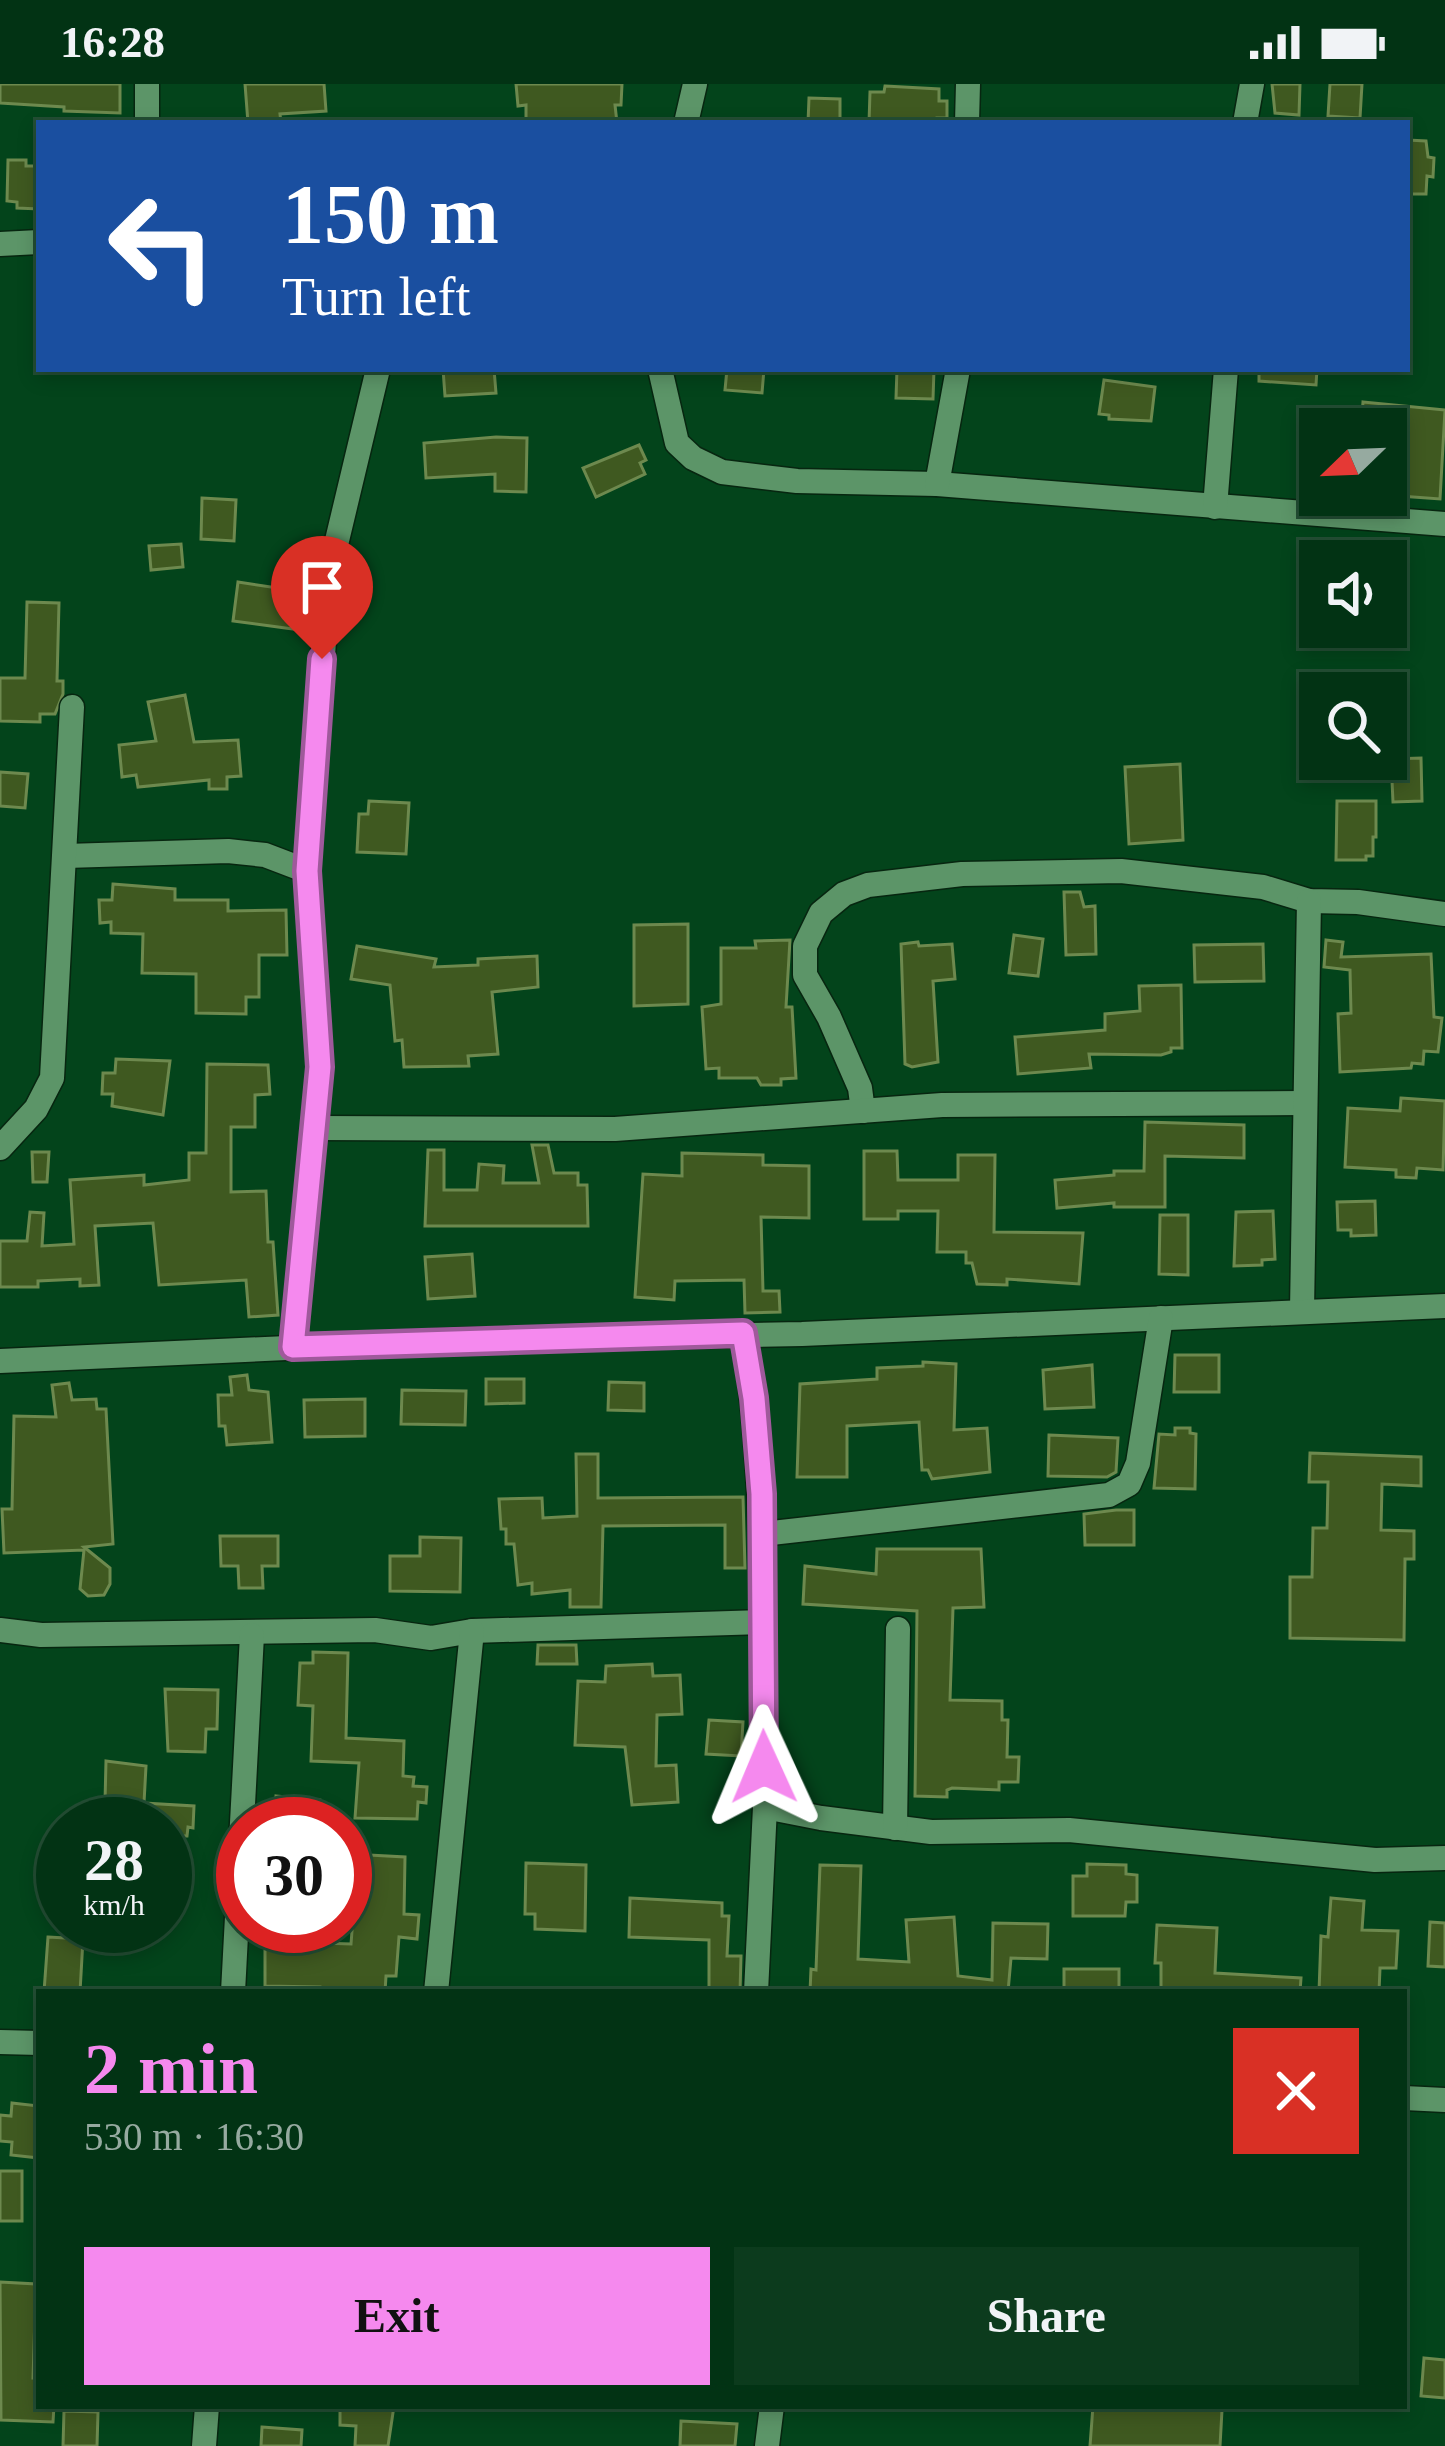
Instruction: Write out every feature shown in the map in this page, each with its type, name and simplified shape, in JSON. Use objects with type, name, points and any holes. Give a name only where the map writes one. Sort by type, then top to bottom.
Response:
[{"type":"street","points":[[147,84],[147,120]]},
{"type":"street","points":[[687,120],[694,84]]},
{"type":"street","points":[[967,120],[968,84]]},
{"type":"street","points":[[1246,120],[1252,84]]},
{"type":"street","points":[[0,244],[36,242]]},
{"type":"street","points":[[293,1347],[320,1067],[307,871],[329,574],[377,372]]},
{"type":"street","points":[[661,372],[677,443],[707,467],[797,481],[938,484],[1445,524]]},
{"type":"street","points":[[938,484],[957,372]]},
{"type":"street","points":[[1214,507],[1226,372]]},
{"type":"street","points":[[0,1148],[36,1109],[52,1078],[73,707]]},
{"type":"street","points":[[66,856],[228,851],[265,855],[307,871]]},
{"type":"street","points":[[863,1111],[860,1088],[830,1017],[805,975],[805,946],[821,913],[844,894],[868,885],[962,874],[1121,872],[1263,887],[1309,902],[1358,902],[1445,914]]},
{"type":"street","points":[[1302,1310],[1309,902]]},
{"type":"street","points":[[316,1128],[615,1129],[942,1105],[1303,1103]]},
{"type":"street","points":[[0,1361],[1445,1306]]},
{"type":"street","points":[[762,1534],[1109,1496],[1129,1484],[1138,1463],[1160,1318]]},
{"type":"street","points":[[743,1333],[758,1439],[762,1534],[765,1807],[756,1989]]},
{"type":"street","points":[[0,1630],[41,1635],[252,1635],[374,1630],[431,1638],[472,1631],[763,1622]]},
{"type":"street","points":[[896,1828],[898,1629]]},
{"type":"street","points":[[436,1989],[472,1631]]},
{"type":"street","points":[[232,1989],[252,1635]]},
{"type":"street","points":[[765,1807],[931,1832],[1069,1830],[1375,1860],[1445,1858]]},
{"type":"street","points":[[0,2042],[36,2043]]},
{"type":"street","points":[[1407,2098],[1445,2100]]},
{"type":"street","points":[[204,2446],[207,2409]]},
{"type":"street","points":[[767,2446],[772,2409]]},
{"type":"building","points":[[0,84],[120,84],[120,113],[0,103]]},
{"type":"building","points":[[245,84],[324,84],[326,111],[280,114],[281,120],[248,120]]},
{"type":"building","points":[[516,84],[622,84],[621,105],[615,105],[617,120],[526,120],[526,105],[518,106]]},
{"type":"building","points":[[1272,84],[1300,84],[1299,115],[1275,113]]},
{"type":"building","points":[[1330,84],[1362,84],[1360,118],[1328,116]]},
{"type":"building","points":[[885,86],[939,89],[939,101],[947,101],[947,118],[869,120],[870,92],[884,92]]},
{"type":"building","points":[[809,98],[840,99],[840,120],[808,120]]},
{"type":"building","points":[[1410,140],[1426,141],[1428,157],[1434,158],[1426,194],[1410,194]]},
{"type":"building","points":[[8,160],[26,160],[26,166],[36,166],[36,209],[17,208],[17,202],[7,201]]},
{"type":"building","points":[[443,372],[494,372],[496,393],[445,396]]},
{"type":"building","points":[[727,372],[764,372],[762,393],[725,390]]},
{"type":"building","points":[[897,372],[934,372],[933,399],[896,398]]},
{"type":"building","points":[[1259,372],[1317,372],[1316,385],[1259,381]]},
{"type":"building","points":[[1104,380],[1155,387],[1151,421],[1109,419],[1099,414]]},
{"type":"building","points":[[1363,402],[1445,410],[1440,499],[1407,497],[1407,408],[1363,408]]},
{"type":"building","points":[[527,438],[526,492],[495,491],[495,474],[426,478],[424,443]]},
{"type":"building","points":[[639,445],[646,460],[640,463],[645,474],[596,497],[583,468]]},
{"type":"building","points":[[202,498],[236,500],[234,541],[201,539]]},
{"type":"building","points":[[181,544],[183,567],[151,570],[149,546]]},
{"type":"building","points":[[238,582],[298,591],[293,629],[233,621]]},
{"type":"building","points":[[27,602],[59,603],[57,681],[63,681],[63,694],[55,714],[40,714],[40,722],[0,721],[0,678],[25,678]]},
{"type":"building","points":[[185,695],[194,742],[238,740],[241,776],[227,777],[227,789],[209,789],[209,780],[138,787],[136,775],[122,777],[119,745],[156,741],[148,702]]},
{"type":"building","points":[[1407,758],[1421,758],[1422,801],[1393,802],[1392,780],[1407,780]]},
{"type":"building","points":[[1180,764],[1183,840],[1129,844],[1125,767]]},
{"type":"building","points":[[0,772],[28,774],[25,808],[0,806]]},
{"type":"building","points":[[369,801],[409,803],[406,854],[357,852],[359,814],[368,814]]},
{"type":"building","points":[[1337,801],[1376,801],[1373,856],[1366,860],[1336,860]]},
{"type":"building","points":[[113,884],[175,889],[175,900],[228,900],[228,911],[286,910],[287,955],[259,955],[259,997],[246,997],[246,1014],[196,1013],[196,974],[142,973],[143,934],[111,933],[111,922],[100,923],[99,900],[112,900]]},
{"type":"building","points":[[1064,892],[1080,892],[1084,907],[1095,906],[1096,954],[1066,955]]},
{"type":"building","points":[[688,924],[688,1004],[634,1006],[634,925]]},
{"type":"building","points":[[1014,935],[1043,939],[1038,976],[1009,973]]},
{"type":"building","points":[[790,940],[786,1007],[792,1007],[796,1078],[781,1079],[781,1085],[761,1085],[757,1078],[719,1078],[719,1068],[706,1069],[702,1007],[721,1004],[721,948],[756,948],[755,941]]},
{"type":"building","points":[[1326,940],[1343,942],[1341,957],[1431,954],[1434,1017],[1442,1018],[1438,1052],[1424,1051],[1423,1064],[1412,1063],[1411,1068],[1340,1072],[1338,1014],[1351,1013],[1350,970],[1324,967]]},
{"type":"building","points":[[918,942],[919,946],[952,944],[955,979],[933,981],[938,1062],[912,1067],[905,1064],[901,944]]},
{"type":"building","points":[[1263,944],[1264,981],[1195,982],[1194,945]]},
{"type":"building","points":[[357,946],[436,959],[434,967],[537,956],[538,987],[492,992],[498,1054],[468,1056],[469,1066],[404,1067],[402,1040],[395,1041],[390,985],[351,979]]},
{"type":"building","points":[[1181,985],[1182,1048],[1161,1055],[1089,1054],[1091,1068],[1018,1074],[1015,1037],[1105,1030],[1105,1014],[1140,1011],[1139,986]]},
{"type":"building","points":[[116,1059],[170,1061],[163,1115],[112,1106],[113,1094],[102,1094],[103,1073],[115,1073]]},
{"type":"building","points":[[207,1064],[268,1065],[270,1094],[255,1095],[255,1127],[231,1127],[231,1192],[266,1191],[278,1315],[249,1317],[246,1280],[159,1285],[153,1223],[95,1226],[99,1285],[80,1286],[80,1279],[38,1281],[38,1287],[0,1287],[0,1241],[27,1241],[30,1212],[44,1213],[42,1246],[74,1244],[70,1180],[144,1175],[144,1185],[189,1180],[189,1153],[206,1153]]},
{"type":"building","points":[[1401,1098],[1445,1101],[1443,1170],[1417,1168],[1416,1178],[1396,1177],[1396,1170],[1345,1167],[1348,1108],[1400,1111]]},
{"type":"building","points":[[1145,1122],[1244,1125],[1244,1158],[1165,1156],[1165,1207],[1114,1207],[1114,1203],[1057,1208],[1055,1180],[1144,1171]]},
{"type":"building","points":[[532,1145],[548,1145],[554,1173],[578,1173],[578,1185],[587,1185],[588,1226],[425,1226],[428,1150],[444,1150],[444,1190],[477,1190],[479,1164],[504,1166],[503,1183],[539,1183]]},
{"type":"building","points":[[864,1151],[897,1151],[898,1180],[958,1180],[958,1155],[995,1155],[994,1232],[1083,1233],[1079,1284],[1007,1279],[1007,1285],[977,1284],[966,1252],[937,1252],[938,1211],[898,1211],[898,1219],[864,1219]]},
{"type":"building","points":[[32,1152],[49,1152],[47,1182],[33,1182]]},
{"type":"building","points":[[682,1153],[763,1155],[763,1165],[809,1166],[809,1218],[761,1217],[763,1291],[779,1291],[780,1312],[745,1313],[744,1280],[675,1281],[674,1300],[635,1297],[643,1174],[682,1176]]},
{"type":"building","points":[[1375,1201],[1376,1235],[1351,1236],[1351,1230],[1338,1230],[1337,1202]]},
{"type":"building","points":[[1273,1211],[1275,1259],[1262,1260],[1262,1265],[1234,1266],[1236,1212]]},
{"type":"building","points":[[1160,1215],[1188,1215],[1188,1275],[1159,1274]]},
{"type":"building","points":[[472,1254],[475,1296],[428,1299],[425,1257]]},
{"type":"building","points":[[1175,1355],[1219,1355],[1219,1392],[1174,1392]]},
{"type":"building","points":[[923,1362],[956,1364],[954,1430],[987,1428],[990,1472],[932,1479],[928,1470],[922,1470],[919,1422],[847,1426],[847,1477],[797,1477],[800,1384],[877,1379],[877,1368],[923,1366]]},
{"type":"building","points":[[1092,1365],[1094,1407],[1045,1409],[1043,1370]]},
{"type":"building","points":[[247,1375],[249,1390],[268,1392],[272,1442],[227,1445],[225,1426],[219,1426],[218,1395],[232,1395],[230,1377]]},
{"type":"building","points":[[486,1379],[524,1379],[524,1403],[486,1404]]},
{"type":"building","points":[[609,1382],[644,1383],[644,1411],[608,1410]]},
{"type":"building","points":[[69,1383],[72,1400],[96,1399],[97,1409],[106,1409],[113,1544],[84,1547],[110,1568],[104,1595],[88,1596],[80,1589],[84,1550],[4,1553],[2,1509],[12,1509],[14,1416],[56,1417],[52,1385]]},
{"type":"building","points":[[402,1390],[466,1391],[465,1425],[401,1424]]},
{"type":"building","points":[[365,1399],[365,1436],[305,1437],[304,1400]]},
{"type":"building","points":[[1175,1428],[1190,1428],[1196,1434],[1195,1489],[1154,1488],[1159,1434],[1175,1435]]},
{"type":"building","points":[[1049,1435],[1118,1438],[1116,1472],[1107,1477],[1048,1476]]},
{"type":"building","points":[[1310,1453],[1421,1457],[1421,1486],[1382,1484],[1381,1530],[1414,1531],[1414,1559],[1405,1559],[1404,1640],[1290,1638],[1290,1577],[1312,1577],[1313,1528],[1327,1528],[1328,1482],[1309,1482]]},
{"type":"building","points":[[576,1454],[598,1454],[598,1498],[743,1497],[745,1568],[725,1568],[725,1525],[603,1526],[601,1607],[570,1607],[570,1590],[532,1594],[532,1583],[518,1585],[514,1544],[506,1544],[506,1529],[501,1529],[499,1499],[542,1498],[543,1518],[577,1516]]},
{"type":"building","points":[[1134,1510],[1134,1545],[1085,1545],[1084,1514]]},
{"type":"building","points":[[220,1536],[278,1536],[278,1566],[262,1566],[263,1588],[239,1588],[238,1566],[221,1566]]},
{"type":"building","points":[[420,1537],[461,1538],[460,1592],[390,1591],[390,1556],[420,1556]]},
{"type":"building","points":[[877,1549],[981,1549],[984,1607],[953,1608],[950,1700],[1002,1701],[1002,1720],[1008,1720],[1007,1757],[1019,1757],[1018,1782],[999,1782],[999,1790],[952,1788],[947,1797],[915,1796],[917,1611],[803,1604],[805,1566],[876,1574]]},
{"type":"building","points":[[538,1645],[576,1645],[577,1664],[537,1664]]},
{"type":"building","points":[[313,1652],[348,1653],[346,1738],[404,1741],[403,1776],[414,1777],[413,1786],[427,1787],[426,1803],[418,1802],[417,1819],[372,1818],[372,1797],[357,1797],[359,1763],[311,1761],[313,1706],[298,1705],[300,1663],[313,1663]]},
{"type":"building","points":[[652,1664],[653,1676],[680,1675],[682,1714],[657,1715],[656,1766],[676,1765],[678,1802],[632,1805],[625,1747],[575,1745],[578,1681],[605,1682],[606,1666]]},
{"type":"building","points":[[165,1689],[218,1690],[217,1729],[206,1729],[205,1752],[168,1751]]},
{"type":"building","points":[[709,1720],[743,1722],[741,1756],[706,1754]]},
{"type":"building","points":[[106,1761],[146,1766],[144,1797],[105,1797]]},
{"type":"building","points":[[372,1855],[405,1857],[404,1914],[419,1915],[417,1939],[399,1937],[396,1976],[386,1976],[385,1989],[265,1986],[265,1953],[372,1953]]},
{"type":"building","points":[[526,1863],[586,1865],[585,1931],[535,1929],[535,1914],[525,1914]]},
{"type":"building","points":[[1087,1864],[1126,1865],[1126,1874],[1137,1875],[1137,1902],[1126,1902],[1125,1916],[1073,1916],[1073,1876],[1087,1876]]},
{"type":"building","points":[[820,1865],[861,1866],[858,1959],[909,1962],[906,1920],[954,1917],[958,1976],[992,1980],[993,1923],[1048,1924],[1047,1959],[1011,1958],[1008,1989],[810,1989],[811,1969],[816,1970]]},
{"type":"building","points":[[630,1898],[722,1903],[722,1916],[729,1916],[727,1956],[741,1956],[740,1989],[709,1989],[709,1940],[629,1937]]},
{"type":"building","points":[[1331,1898],[1364,1901],[1362,1930],[1398,1931],[1396,1968],[1380,1968],[1379,1989],[1319,1989],[1321,1936],[1328,1937]]},
{"type":"building","points":[[1430,1922],[1445,1923],[1445,1967],[1428,1966]]},
{"type":"building","points":[[1157,1925],[1217,1928],[1215,1973],[1301,1978],[1300,1989],[1161,1989],[1161,1963],[1155,1963]]},
{"type":"building","points":[[47,1953],[82,1953],[80,1989],[44,1989]]},
{"type":"building","points":[[1064,1969],[1119,1969],[1119,1989],[1064,1989]]},
{"type":"building","points":[[12,2103],[36,2106],[36,2158],[11,2155],[12,2142],[0,2141],[0,2115],[11,2116]]},
{"type":"building","points":[[0,2171],[22,2171],[22,2221],[0,2221]]},
{"type":"building","points":[[0,2282],[36,2284],[36,2409],[54,2409],[53,2422],[1,2420]]},
{"type":"building","points":[[1424,2358],[1445,2360],[1445,2398],[1421,2396]]},
{"type":"building","points":[[340,2409],[394,2409],[388,2446],[355,2446],[356,2426],[340,2425]]},
{"type":"building","points":[[1093,2409],[1222,2410],[1220,2446],[1090,2446]]},
{"type":"building","points":[[64,2411],[98,2412],[97,2446],[63,2446]]},
{"type":"building","points":[[681,2421],[737,2424],[735,2446],[680,2446]]},
{"type":"building","points":[[262,2427],[302,2430],[301,2446],[261,2446]]},
{"type":"route","points":[[322,659],[307,871],[320,1067],[293,1347],[743,1333],[762,1494],[764,1767]]}]
